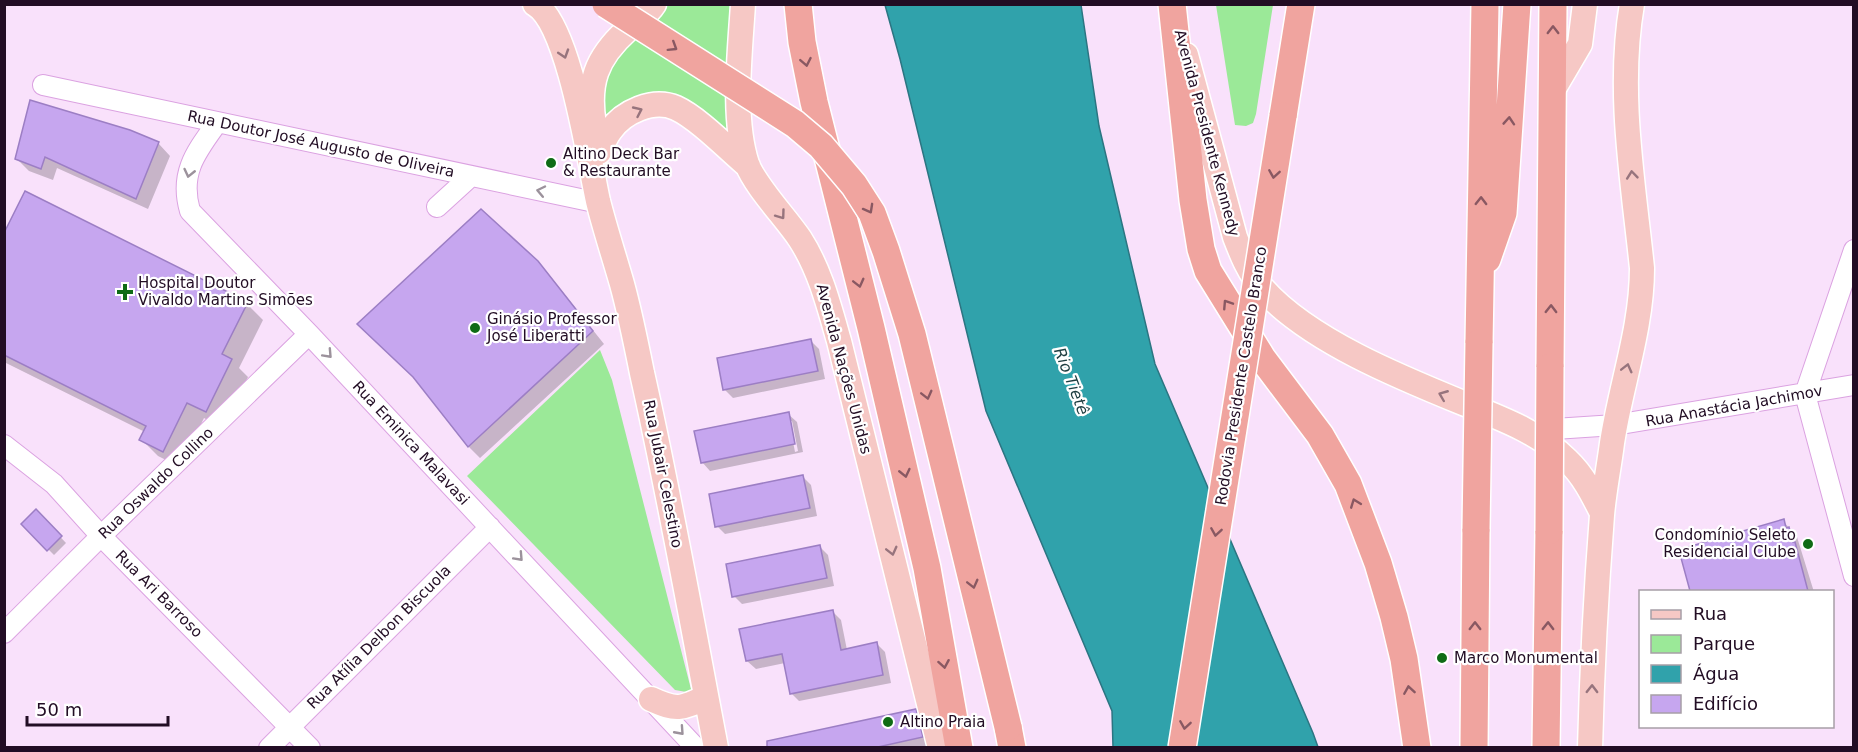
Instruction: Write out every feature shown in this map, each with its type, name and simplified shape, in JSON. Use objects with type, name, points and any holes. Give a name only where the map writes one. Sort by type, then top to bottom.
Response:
[{"type":"highway","points":[[606,4],[795,124],[821,146],[854,185],[872,213],[912,334],[1010,737]]},
{"type":"highway","points":[[798,4],[802,42],[814,102],[871,328],[927,568],[959,747]]},
{"type":"highway","points":[[1172,4],[1193,200],[1201,249],[1208,272],[1219,293],[1262,358],[1320,435],[1348,484],[1378,563],[1394,617],[1404,659],[1417,747]]},
{"type":"highway","name":"Rodovia Presidente Castelo Branco","points":[[1182,747],[1300,4]]},
{"type":"highway","points":[[1474,747],[1479,280],[1485,4]]},
{"type":"highway","points":[[1479,280],[1503,213],[1517,4]]},
{"type":"highway","points":[[1546,747],[1553,4]]},
{"type":"main road","name":"Rua Jubair Celestino","points":[[535,4],[549,19],[563,51],[599,203],[622,286],[643,375],[716,747]]},
{"type":"main road","name":"Avenida Nações Unidas","points":[[743,4],[738,109],[741,142],[748,166],[810,255],[822,282],[839,341],[940,747]]},
{"type":"main road","name":"Avenida Presidente Kennedy","points":[[1172,4],[1235,237],[1247,266],[1263,288],[1304,323],[1349,350],[1401,378],[1527,431],[1543,440],[1566,458],[1581,475],[1602,513]]},
{"type":"main road","points":[[1552,90],[1580,44],[1585,4]]},
{"type":"main road","points":[[1590,747],[1602,513],[1615,425],[1638,321],[1642,289],[1626,101],[1627,38],[1632,4]]},
{"type":"main road","points":[[599,203],[605,187],[590,106],[593,80],[601,59],[645,6]]},
{"type":"main road","points":[[599,152],[610,131],[620,120],[640,108],[658,104],[675,108],[696,122],[748,166]]},
{"type":"main road","points":[[651,699],[669,708],[688,706],[706,697]]},
{"type":"street","name":"Rua Doutor José Augusto de Oliveira","points":[[43,85],[599,203]]},
{"type":"street","name":"Rua Eminica Malavasi","points":[[217,123],[189,167],[187,200],[190,211],[309,334],[696,747]]},
{"type":"street","points":[[437,207],[471,176]]},
{"type":"street","points":[[1854,250],[1805,394],[1854,576]]},
{"type":"street","name":"Rua Oswaldo Collino","points":[[4,633],[309,334]]},
{"type":"street","name":"Rua Anastácia Jachimov","points":[[1527,431],[1615,425],[1854,385]]},
{"type":"street","name":"Rua Ari Barroso","points":[[7,451],[54,484],[101,536],[310,747]]},
{"type":"street","name":"Rua Atília Delbon Biscuola","points":[[269,747],[490,526]]},
{"type":"green space","points":[[654,5],[743,5],[741,142],[675,108],[610,131],[593,80]]},
{"type":"green space","points":[[1216,5],[1273,5],[1256,114],[1253,123],[1246,126],[1235,125]]},
{"type":"green space","points":[[600,350],[612,380],[692,693],[675,690],[467,476]]},
{"type":"water","name":"Rio Tietê","points":[[885,5],[1081,5],[1099,126],[1155,364],[1318,747],[1113,747],[1112,711],[986,411]]},
{"type":"building","points":[[30,100],[130,130],[159,142],[136,199],[45,157],[41,169],[15,159]]},
{"type":"building","points":[[25,191],[248,302],[222,354],[232,359],[206,412],[187,403],[163,452],[139,440],[146,426],[4,355],[4,233]]},
{"type":"building","name":"Ginásio Professor José Liberatti","points":[[481,209],[538,261],[593,331],[468,447],[413,377],[357,324]]},
{"type":"building","points":[[811,339],[818,371],[723,390],[717,358]]},
{"type":"building","points":[[789,412],[795,444],[701,463],[694,431]]},
{"type":"building","points":[[803,475],[810,508],[715,527],[709,494]]},
{"type":"building","points":[[36,509],[62,536],[47,551],[21,524]]},
{"type":"building","points":[[1784,519],[1786,528],[1789,527],[1793,542],[1795,542],[1808,590],[1690,590],[1681,558],[1683,557],[1681,549]]},
{"type":"building","points":[[820,545],[827,578],[732,597],[726,564]]},
{"type":"building","points":[[833,610],[841,650],[877,642],[883,675],[790,694],[782,654],[746,661],[739,629]]},
{"type":"building","name":"Altino Praia","points":[[916,709],[923,737],[878,747],[767,747],[767,741]]},
{"type":"place","name":"Altino Deck Bar & Restaurante","points":[[551,163]]},
{"type":"place","name":"Hospital Doutor Vivaldo Martins Simões","points":[[125,292]]},
{"type":"place","name":"Ginásio Professor José Liberatti","points":[[475,328]]},
{"type":"place","name":"Condomínio Seleto Residencial Clube","points":[[1808,544]]},
{"type":"place","name":"Marco Monumental","points":[[1442,658]]},
{"type":"place","name":"Altino Praia","points":[[888,722]]}]
